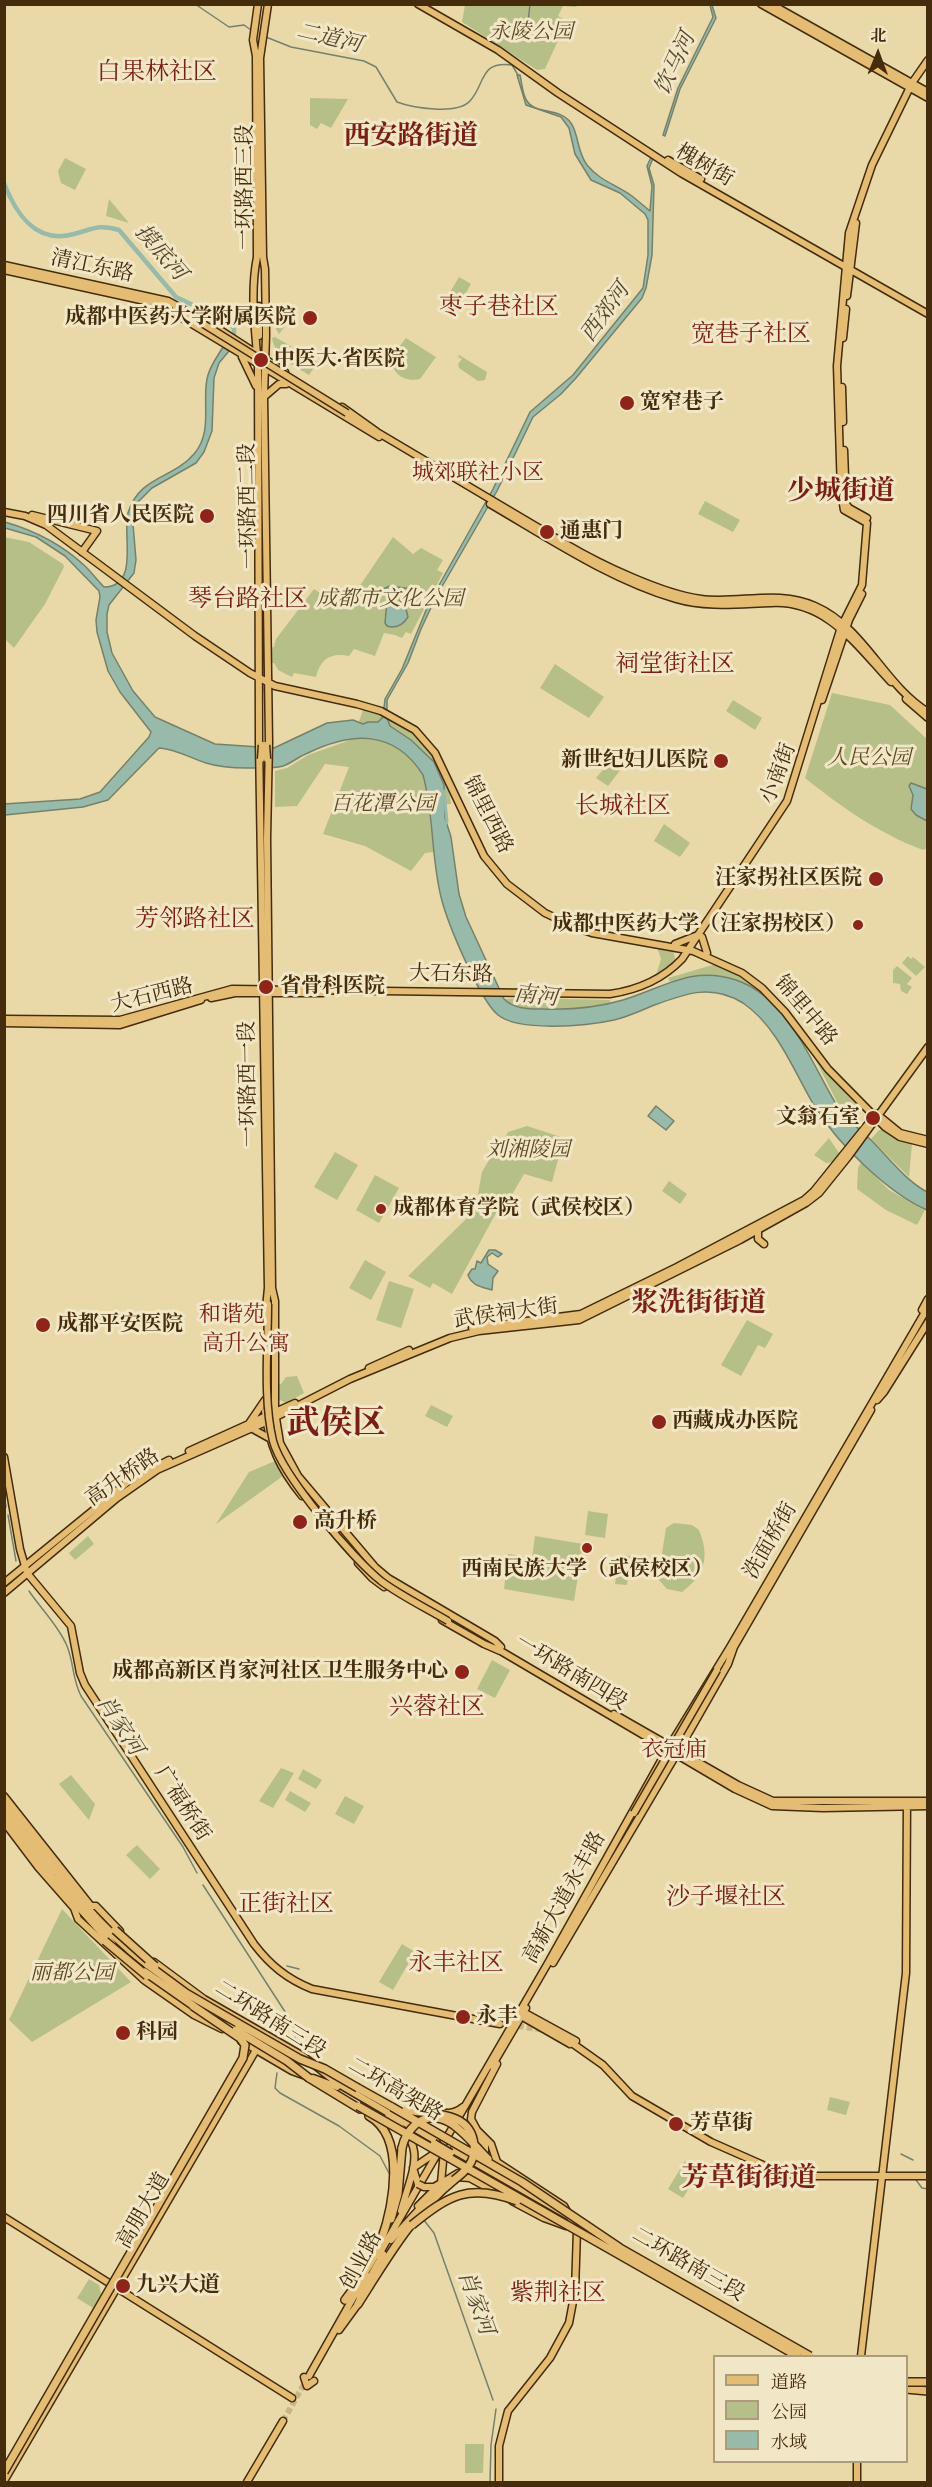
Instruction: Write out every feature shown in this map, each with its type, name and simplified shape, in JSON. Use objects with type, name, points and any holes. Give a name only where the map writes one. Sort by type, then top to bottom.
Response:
[{"type":"highway","name":"二环高架路","points":[[4,1804],[68,1886],[91,1911],[134,1954],[186,1993],[300,2059],[325,2069],[375,2097],[522,2182],[620,2248],[808,2355]]},
{"type":"highway","name":"二环高架路","points":[[4,1815],[52,1877],[97,1929],[130,1960],[175,1995],[287,2061],[309,2078],[363,2103],[795,2355]]},
{"type":"highway","points":[[91,1906],[136,1951],[186,1993]]},
{"type":"highway","points":[[74,1908],[105,1941],[166,1992],[175,1995]]},
{"type":"highway","points":[[4,2473],[243,2058],[244,2045],[240,2038],[193,2006]]},
{"type":"highway","points":[[358,2304],[389,2255],[439,2193],[468,2166],[474,2151],[473,2136],[467,2125],[455,2118],[406,2110],[375,2097]]},
{"type":"highway","points":[[363,2103],[362,2112],[374,2118],[383,2127],[391,2147],[393,2186],[381,2242]]},
{"type":"highway","points":[[345,2300],[381,2242],[398,2194],[404,2140],[409,2131],[420,2121],[434,2118],[453,2123],[487,2157],[522,2182]]},
{"type":"highway","points":[[412,2225],[437,2205],[468,2192],[488,2192],[531,2200]]},
{"type":"highway","points":[[65,2372],[78,2341],[118,2275]]},
{"type":"highway","points":[[908,2381],[927,2386]]},
{"type":"highway","points":[[908,2389],[927,2386]]},
{"type":"main road","points":[[258,57],[263,4]]},
{"type":"main road","name":"一环路西三段","points":[[258,57],[253,40],[263,4]]},
{"type":"main road","name":"一环路西三段","points":[[261,336],[258,57],[263,4]]},
{"type":"main road","points":[[418,4],[478,38],[546,82]]},
{"type":"main road","points":[[425,4],[499,48],[546,82]]},
{"type":"main road","points":[[771,4],[913,87],[927,98]]},
{"type":"main road","points":[[762,5],[913,87],[927,92]]},
{"type":"main road","points":[[848,266],[855,225],[875,167],[927,60]]},
{"type":"main road","points":[[913,87],[927,68]]},
{"type":"main road","name":"槐树街","points":[[546,82],[657,153],[848,266]]},
{"type":"main road","name":"清江东路","points":[[4,265],[179,305],[352,413],[376,434]]},
{"type":"main road","points":[[848,266],[927,310]]},
{"type":"main road","points":[[848,266],[927,314]]},
{"type":"main road","name":"小南街","points":[[691,950],[790,801],[844,626],[865,587],[871,522],[846,504],[841,417],[841,366],[848,266]]},
{"type":"main road","name":"清江东路","points":[[4,270],[157,301],[288,384],[376,434]]},
{"type":"main road","points":[[157,301],[175,308],[376,434],[604,567],[690,597],[723,600],[776,597],[801,600],[844,626],[910,698],[927,712]]},
{"type":"main road","points":[[240,342],[248,342],[261,336]]},
{"type":"main road","points":[[261,336],[281,369]]},
{"type":"main road","points":[[258,365],[257,352],[261,336]]},
{"type":"main road","points":[[265,369],[266,345]]},
{"type":"main road","points":[[240,354],[257,388]]},
{"type":"main road","name":"一环路西二段","points":[[258,365],[260,676]]},
{"type":"main road","name":"一环路西二段","points":[[265,369],[268,680]]},
{"type":"main road","points":[[264,396],[279,384],[288,384]]},
{"type":"main road","points":[[4,510],[97,531],[83,551]]},
{"type":"main road","name":"锦里西路","points":[[4,510],[25,516],[55,531],[260,676],[288,687],[384,712],[416,728],[435,749],[490,861],[507,882],[550,913],[592,931],[691,950]]},
{"type":"main road","points":[[55,531],[54,526],[57,521]]},
{"type":"main road","points":[[844,626],[927,723]]},
{"type":"main road","points":[[260,676],[264,745]]},
{"type":"main road","points":[[264,745],[268,680]]},
{"type":"main road","points":[[264,691],[264,745]]},
{"type":"main road","points":[[917,711],[927,718]]},
{"type":"main road","name":"一环路西一段","points":[[264,745],[270,1288],[266,1304],[265,1400],[269,1439],[286,1477],[372,1578],[481,1643],[501,1649]]},
{"type":"main road","points":[[679,963],[675,946],[700,936],[705,954],[687,960]]},
{"type":"main road","name":"大石东路","points":[[267,991],[477,992],[610,998],[625,995],[662,980],[687,960],[691,950]]},
{"type":"main road","name":"大石东路","points":[[267,991],[470,995],[610,994],[650,982],[679,963],[691,950]]},
{"type":"main road","name":"锦里中路","points":[[691,950],[738,967],[769,991],[833,1071],[876,1117]]},
{"type":"main road","name":"大石西路","points":[[4,1021],[120,1020],[226,990],[267,991]]},
{"type":"main road","points":[[737,1238],[758,1230],[806,1203],[819,1193],[927,1045]]},
{"type":"main road","points":[[876,1117],[900,1133],[927,1140]]},
{"type":"main road","points":[[876,1117],[900,1137],[927,1144]]},
{"type":"main road","points":[[737,1238],[804,1200],[850,1152]]},
{"type":"main road","points":[[758,1230],[758,1239],[764,1245]]},
{"type":"main road","name":"武侯祠大街","points":[[275,1414],[370,1367],[454,1332],[481,1326],[581,1314],[737,1238]]},
{"type":"main road","name":"武侯祠大街","points":[[275,1414],[286,1412],[350,1379],[450,1338],[479,1330],[579,1320],[737,1238]]},
{"type":"main road","name":"一环路西一段","points":[[270,1288],[275,1301],[277,1430],[280,1443],[298,1476],[375,1567],[388,1578],[495,1641],[501,1649]]},
{"type":"main road","name":"一环路南四段","points":[[270,1288],[272,1414],[279,1448],[290,1471],[377,1573],[449,1619],[735,1789],[772,1806],[823,1808],[907,1804]]},
{"type":"main road","points":[[875,1400],[898,1351],[927,1299]]},
{"type":"main road","points":[[875,1400],[927,1307]]},
{"type":"main road","points":[[884,1384],[927,1314]]},
{"type":"main road","points":[[875,1400],[884,1392],[927,1322]]},
{"type":"main road","points":[[265,1400],[249,1426],[269,1439]]},
{"type":"main road","name":"洗面桥街","points":[[618,1846],[875,1400]]},
{"type":"main road","points":[[275,1401],[279,1406],[295,1403]]},
{"type":"main road","points":[[277,1430],[286,1412]]},
{"type":"main road","name":"高升桥路","points":[[4,1593],[26,1569],[129,1481],[151,1468],[275,1414]]},
{"type":"main road","points":[[4,1457],[26,1569]]},
{"type":"main road","name":"高升桥路","points":[[4,1583],[26,1569]]},
{"type":"main road","name":"广福桥街","points":[[26,1569],[69,1623],[84,1685],[254,1944],[277,1970],[312,1989],[449,2014]]},
{"type":"main road","name":"洗面桥街","points":[[668,1748],[732,1647]]},
{"type":"main road","name":"洗面桥街","points":[[677,1753],[728,1664],[732,1647]]},
{"type":"main road","name":"高新大道永丰路","points":[[491,2064],[499,2055],[618,1846],[623,1827],[668,1748]]},
{"type":"main road","name":"高新大道永丰路","points":[[436,2160],[491,2064],[510,2025],[677,1753]]},
{"type":"main road","name":"二环路南三段","points":[[4,1796],[91,1906],[96,1906],[152,1961],[204,1999],[303,2056],[363,2103]]},
{"type":"main road","points":[[907,1804],[927,1801]]},
{"type":"main road","points":[[907,1804],[927,1806]]},
{"type":"main road","points":[[861,2355],[906,1973],[907,1804]]},
{"type":"main road","name":"二环路南三段","points":[[4,1822],[38,1867],[74,1908],[78,1919],[138,1975],[194,2015],[292,2071],[333,2085],[363,2103],[422,2132],[505,2181],[531,2200],[573,2218],[814,2355]]},
{"type":"main road","points":[[449,2014],[510,2025]]},
{"type":"main road","points":[[449,2014],[500,2024]]},
{"type":"main road","points":[[522,2014],[584,2045],[643,2101],[711,2142],[781,2172],[809,2176],[927,2175]]},
{"type":"main road","points":[[569,2040],[610,2070]]},
{"type":"main road","name":"高朋大道","points":[[4,2481],[254,2048]]},
{"type":"main road","points":[[497,2482],[496,2446],[506,2410],[548,2355],[561,2334],[569,2311],[575,2228],[573,2218],[564,2206],[497,2162],[491,2144],[477,2130],[471,2119],[472,2112],[496,2067],[499,2055]]},
{"type":"main road","points":[[383,2112],[399,2112],[423,2107],[448,2114],[460,2110],[469,2103]]},
{"type":"main road","points":[[469,2103],[469,2125],[488,2144],[495,2167],[505,2181]]},
{"type":"main road","points":[[422,2132],[416,2120],[425,2110],[447,2118],[451,2123],[452,2131],[466,2129],[484,2143],[486,2149],[478,2160],[468,2159]]},
{"type":"main road","points":[[383,2112],[410,2136],[414,2149],[412,2168],[399,2220]]},
{"type":"main road","name":"二环路南三段","points":[[383,2112],[575,2228],[795,2355]]},
{"type":"main road","points":[[412,2168],[442,2150],[443,2175],[440,2184]]},
{"type":"main road","name":"创业路","points":[[399,2220],[358,2304],[310,2378],[345,2312],[393,2230],[399,2220],[436,2160]]},
{"type":"main road","points":[[412,2168],[415,2180],[421,2186],[428,2188],[440,2184]]},
{"type":"main road","points":[[399,2220],[440,2184],[459,2173],[487,2174]]},
{"type":"main road","points":[[391,2240],[446,2183],[457,2176],[470,2178],[544,2218],[575,2228]]},
{"type":"main road","points":[[4,2217],[292,2398]]},
{"type":"main road","name":"高朋大道","points":[[4,2473],[117,2287]]},
{"type":"main road","points":[[330,2331],[345,2312]]},
{"type":"main road","points":[[247,2482],[285,2421],[252,2482]]},
{"type":"main road","points":[[857,2463],[857,2482]]},
{"type":"green space","name":"永陵公园","points":[[465,4],[578,5],[576,7],[563,6],[558,16],[567,21],[545,69],[537,70],[462,22]]},
{"type":"green space","points":[[310,98],[348,99],[331,128],[321,123],[317,129],[310,125]]},
{"type":"green space","points":[[65,158],[86,169],[75,190],[61,183],[58,171]]},
{"type":"green space","points":[[109,199],[129,223],[106,216]]},
{"type":"green space","points":[[459,277],[471,284],[461,301],[449,294]]},
{"type":"green space","points":[[275,312],[293,312],[294,320],[286,325],[279,334],[276,329]]},
{"type":"green space","points":[[275,337],[318,362],[309,375],[281,356],[274,345],[272,338]]},
{"type":"green space","points":[[406,338],[436,357],[420,379],[403,378],[398,375],[393,366],[395,354]]},
{"type":"green space","points":[[459,355],[487,372],[485,380],[478,381],[459,368],[458,364],[462,359],[458,357]]},
{"type":"green space","points":[[705,501],[740,520],[733,532],[698,514]]},
{"type":"green space","points":[[4,537],[29,542],[63,564],[64,567],[45,604],[14,648],[5,639]]},
{"type":"green space","name":"成都市文化公园","points":[[393,537],[413,554],[421,548],[443,560],[437,570],[443,573],[411,634],[406,632],[402,638],[384,633],[375,656],[354,649],[349,656],[337,655],[327,658],[320,666],[316,677],[294,673],[292,677],[278,670],[274,663],[270,663],[270,648],[274,647],[276,639],[314,589],[344,609]]},
{"type":"green space","points":[[555,664],[604,697],[589,718],[540,688]]},
{"type":"green space","name":"人民公园","points":[[832,693],[890,705],[927,739],[927,848],[923,850],[907,844],[876,828],[805,778]]},
{"type":"green space","points":[[733,700],[762,718],[755,730],[726,711]]},
{"type":"green space","name":"百花潭公园","points":[[363,710],[380,713],[410,729],[434,756],[448,787],[451,804],[428,805],[434,852],[425,853],[411,871],[365,846],[323,834],[349,767],[325,764],[297,806],[275,807],[275,771],[287,768],[308,755],[353,739]]},
{"type":"green space","points":[[611,760],[622,768],[608,786],[596,778]]},
{"type":"green space","points":[[664,824],[690,843],[680,857],[654,841]]},
{"type":"green space","points":[[657,947],[673,950],[676,962],[656,975],[661,959]]},
{"type":"green space","points":[[908,956],[911,959],[913,957],[925,967],[916,976],[902,963]]},
{"type":"green space","points":[[716,964],[748,980],[766,994],[763,996],[742,983],[718,976],[694,976],[670,982],[668,978]]},
{"type":"green space","points":[[897,966],[912,978],[907,984],[912,987],[907,994],[901,991],[900,984],[893,983],[893,970]]},
{"type":"green space","points":[[504,999],[610,1000],[611,1004],[587,1008],[539,1010],[512,1005]]},
{"type":"green space","points":[[813,1055],[859,1109],[861,1128],[859,1129],[838,1104]]},
{"type":"green space","name":"刘湘陵园","points":[[527,1126],[564,1138],[552,1182],[524,1174],[503,1210],[496,1213],[452,1294],[433,1283],[430,1288],[408,1276],[466,1219],[477,1199],[482,1172],[495,1150],[502,1151],[502,1144],[508,1132]]},
{"type":"green space","points":[[879,1130],[886,1130],[912,1144],[909,1177],[871,1139]]},
{"type":"green space","points":[[829,1138],[839,1153],[834,1162],[826,1163],[814,1155]]},
{"type":"green space","points":[[335,1152],[358,1165],[337,1200],[314,1187]]},
{"type":"green space","points":[[861,1162],[889,1190],[925,1210],[917,1225],[886,1210],[857,1189],[858,1168]]},
{"type":"green space","points":[[375,1175],[399,1188],[379,1223],[356,1210]]},
{"type":"green space","points":[[669,1181],[687,1194],[680,1204],[662,1191]]},
{"type":"green space","points":[[365,1260],[386,1272],[371,1300],[349,1288]]},
{"type":"green space","points":[[389,1281],[414,1289],[401,1328],[376,1320]]},
{"type":"green space","points":[[747,1320],[773,1334],[765,1348],[758,1345],[741,1376],[721,1365]]},
{"type":"green space","points":[[297,1376],[304,1393],[286,1403],[278,1399],[277,1384],[281,1384],[286,1377]]},
{"type":"green space","points":[[431,1405],[453,1416],[447,1427],[425,1416]]},
{"type":"green space","points":[[275,1461],[283,1476],[216,1524],[249,1472]]},
{"type":"green space","points":[[588,1511],[608,1514],[605,1538],[585,1535]]},
{"type":"green space","points":[[674,1523],[692,1525],[699,1530],[705,1557],[696,1579],[682,1592],[667,1589],[658,1579],[666,1528]]},
{"type":"green space","points":[[88,1536],[94,1544],[75,1560],[69,1553]]},
{"type":"green space","points":[[535,1536],[583,1544],[574,1601],[504,1589],[508,1554],[532,1558]]},
{"type":"green space","points":[[619,1555],[631,1556],[627,1585],[615,1584]]},
{"type":"green space","points":[[492,1660],[510,1670],[495,1698],[477,1689]]},
{"type":"green space","points":[[281,1768],[294,1773],[273,1808],[259,1801]]},
{"type":"green space","points":[[303,1769],[322,1780],[316,1789],[298,1779]]},
{"type":"green space","points":[[71,1775],[95,1804],[89,1820],[59,1784]]},
{"type":"green space","points":[[290,1791],[311,1803],[305,1812],[285,1800]]},
{"type":"green space","points":[[345,1796],[364,1806],[354,1824],[335,1814]]},
{"type":"green space","points":[[137,1845],[160,1869],[150,1879],[126,1855]]},
{"type":"green space","name":"丽都公园","points":[[62,1909],[131,1982],[32,2042],[9,2020]]},
{"type":"green space","points":[[402,1944],[415,1952],[393,1990],[379,1982]]},
{"type":"green space","points":[[830,2097],[850,2102],[846,2115],[827,2110]]},
{"type":"green space","points":[[685,2161],[700,2170],[683,2198],[668,2189]]},
{"type":"green space","points":[[89,2279],[99,2285],[101,2294],[93,2308],[77,2298]]},
{"type":"green space","points":[[465,2444],[484,2444],[483,2473],[465,2473]]},
{"type":"water","points":[[710,5],[712,5],[716,18],[680,89],[665,136],[663,135],[678,88],[713,17]]},
{"type":"water","points":[[517,75],[520,75],[524,95],[531,105],[561,115],[571,123],[581,155],[587,165],[603,179],[632,196],[650,211],[652,186],[647,166],[652,155],[654,156],[649,168],[654,185],[652,255],[646,288],[642,298],[576,378],[533,417],[497,491],[436,597],[408,663],[387,700],[387,718],[390,726],[411,740],[434,762],[444,785],[445,818],[451,837],[459,894],[466,917],[504,999],[517,1007],[582,1008],[613,1003],[691,977],[720,976],[736,980],[754,989],[770,1001],[784,1016],[807,1051],[836,1104],[852,1124],[871,1140],[904,1175],[927,1192],[927,1210],[880,1180],[850,1151],[815,1107],[776,1037],[766,1024],[743,1003],[731,997],[720,993],[697,992],[619,1019],[571,1026],[521,1024],[498,1015],[473,977],[444,909],[423,775],[412,760],[399,749],[385,742],[371,739],[340,741],[275,768],[237,768],[216,765],[159,748],[108,800],[83,807],[5,815],[4,804],[80,799],[100,792],[151,732],[120,692],[108,671],[97,632],[99,591],[65,556],[36,537],[5,528],[5,522],[38,534],[58,545],[86,567],[104,587],[115,585],[122,578],[126,569],[127,522],[133,501],[148,485],[186,462],[200,445],[205,427],[208,375],[223,347],[229,351],[219,363],[214,378],[212,431],[204,452],[196,463],[152,488],[138,502],[133,524],[136,560],[134,573],[109,605],[107,614],[107,632],[112,653],[133,691],[155,717],[215,744],[274,748],[327,723],[353,720],[363,724],[378,722],[383,717],[385,699],[402,669],[429,603],[493,489],[530,412],[573,375],[643,288],[648,255],[648,220],[645,214],[620,193],[591,180],[575,154],[569,128],[561,117],[526,105]]},
{"type":"water","points":[[390,586],[412,589],[419,599],[414,597],[406,609],[408,617],[397,627],[387,626],[385,623],[387,601],[396,606],[401,603],[398,595],[393,602],[387,599],[383,589]]},
{"type":"water","points":[[911,783],[927,789],[927,821],[911,809],[913,795],[909,786]]},
{"type":"water","points":[[656,1106],[674,1121],[666,1130],[648,1116]]},
{"type":"water","points":[[489,1250],[502,1254],[498,1257],[492,1253],[487,1257],[488,1264],[498,1271],[493,1278],[492,1290],[475,1284],[468,1275],[472,1269],[475,1269],[477,1261],[481,1263]]},
{"type":"waterway","name":"二道河","points":[[195,4],[229,27],[244,25],[251,30]]},
{"type":"waterway","points":[[526,41],[530,4]]},
{"type":"waterway","name":"二道河","points":[[266,37],[291,47],[364,61],[376,67],[397,102],[424,108],[445,109],[464,105],[470,101],[488,70],[494,66],[512,65],[518,75]]},
{"type":"waterway","name":"摸底河","points":[[4,183],[21,216],[38,231],[61,236],[101,227],[119,230],[176,297],[229,322],[234,329],[234,334]]},
{"type":"waterway","points":[[444,791],[447,822],[445,825]]},
{"type":"waterway","name":"肖家河","points":[[4,1496],[6,1507]]},
{"type":"waterway","name":"肖家河","points":[[8,1515],[16,1561]]},
{"type":"waterway","name":"肖家河","points":[[29,1591],[64,1639],[81,1696],[183,1847],[197,1873]]},
{"type":"waterway","name":"肖家河","points":[[203,1885],[291,2021],[296,2033],[295,2042]]},
{"type":"waterway","points":[[287,1966],[299,1969]]},
{"type":"waterway","name":"肖家河","points":[[277,2073],[275,2088],[280,2093],[339,2126],[380,2156],[391,2177]]},
{"type":"waterway","points":[[901,2154],[913,2160]]},
{"type":"waterway","points":[[916,2180],[922,2188],[928,2189]]},
{"type":"waterway","name":"肖家河","points":[[423,2219],[434,2233],[493,2400]]},
{"type":"waterway","name":"肖家河","points":[[490,2482],[491,2445],[496,2409]]},
{"type":"tunnel","points":[[262,337],[263,355]]},
{"type":"tunnel","points":[[262,607],[262,691]]},
{"type":"tunnel","points":[[500,2023],[544,2030]]},
{"type":"tunnel","points":[[283,2421],[307,2379]]},
{"type":"place","name":"成都中医药大学附属医院","points":[[310,318]]},
{"type":"place","name":"中医大·省医院","points":[[261,360]]},
{"type":"place","name":"宽窄巷子","points":[[627,403]]},
{"type":"place","name":"四川省人民医院","points":[[207,516]]},
{"type":"place","name":"通惠门","points":[[547,532]]},
{"type":"place","name":"新世纪妇儿医院","points":[[721,761]]},
{"type":"place","name":"汪家拐社区医院","points":[[876,879]]},
{"type":"place","name":"成都中医药大学（汪家拐校区）","points":[[858,925]]},
{"type":"place","name":"省骨科医院","points":[[266,987]]},
{"type":"place","name":"文翁石室","points":[[873,1118]]},
{"type":"place","name":"成都体育学院（武侯校区）","points":[[381,1209]]},
{"type":"place","name":"成都平安医院","points":[[43,1325]]},
{"type":"place","name":"西藏成办医院","points":[[659,1422]]},
{"type":"place","name":"高升桥","points":[[300,1522]]},
{"type":"place","name":"西南民族大学（武侯校区）","points":[[587,1548]]},
{"type":"place","name":"成都高新区肖家河社区卫生服务中心","points":[[462,1672]]},
{"type":"place","name":"永丰","points":[[463,2017]]},
{"type":"place","name":"科园","points":[[123,2033]]},
{"type":"place","name":"芳草街","points":[[676,2124]]},
{"type":"place","name":"九兴大道","points":[[123,2286]]},
{"type":"district","name":"白果林社区","points":[[157,73]]},
{"type":"district","name":"西安路街道","points":[[411,137]]},
{"type":"district","name":"枣子巷社区","points":[[499,308]]},
{"type":"district","name":"宽巷子社区","points":[[751,335]]},
{"type":"district","name":"城郊联社小区","points":[[478,474]]},
{"type":"district","name":"少城街道","points":[[841,492]]},
{"type":"district","name":"琴台路社区","points":[[248,600]]},
{"type":"district","name":"祠堂街社区","points":[[675,665]]},
{"type":"district","name":"长城社区","points":[[623,807]]},
{"type":"district","name":"芳邻路社区","points":[[195,920]]},
{"type":"district","name":"浆洗街街道","points":[[699,1304]]},
{"type":"district","name":"和谐苑","points":[[232,1316]]},
{"type":"district","name":"高升公寓","points":[[246,1345]]},
{"type":"district","name":"武侯区","points":[[336,1425]]},
{"type":"district","name":"兴蓉社区","points":[[437,1708]]},
{"type":"district","name":"衣冠庙","points":[[674,1751]]},
{"type":"district","name":"沙子堰社区","points":[[726,1898]]},
{"type":"district","name":"正街社区","points":[[286,1905]]},
{"type":"district","name":"永丰社区","points":[[456,1964]]},
{"type":"district","name":"芳草街街道","points":[[749,2179]]},
{"type":"district","name":"紫荆社区","points":[[558,2294]]},
{"type":"water label","name":"饮马河","points":[[676,64]]},
{"type":"water label","name":"西郊河","points":[[606,313]]},
{"type":"water label","name":"南河","points":[[536,997]]}]
